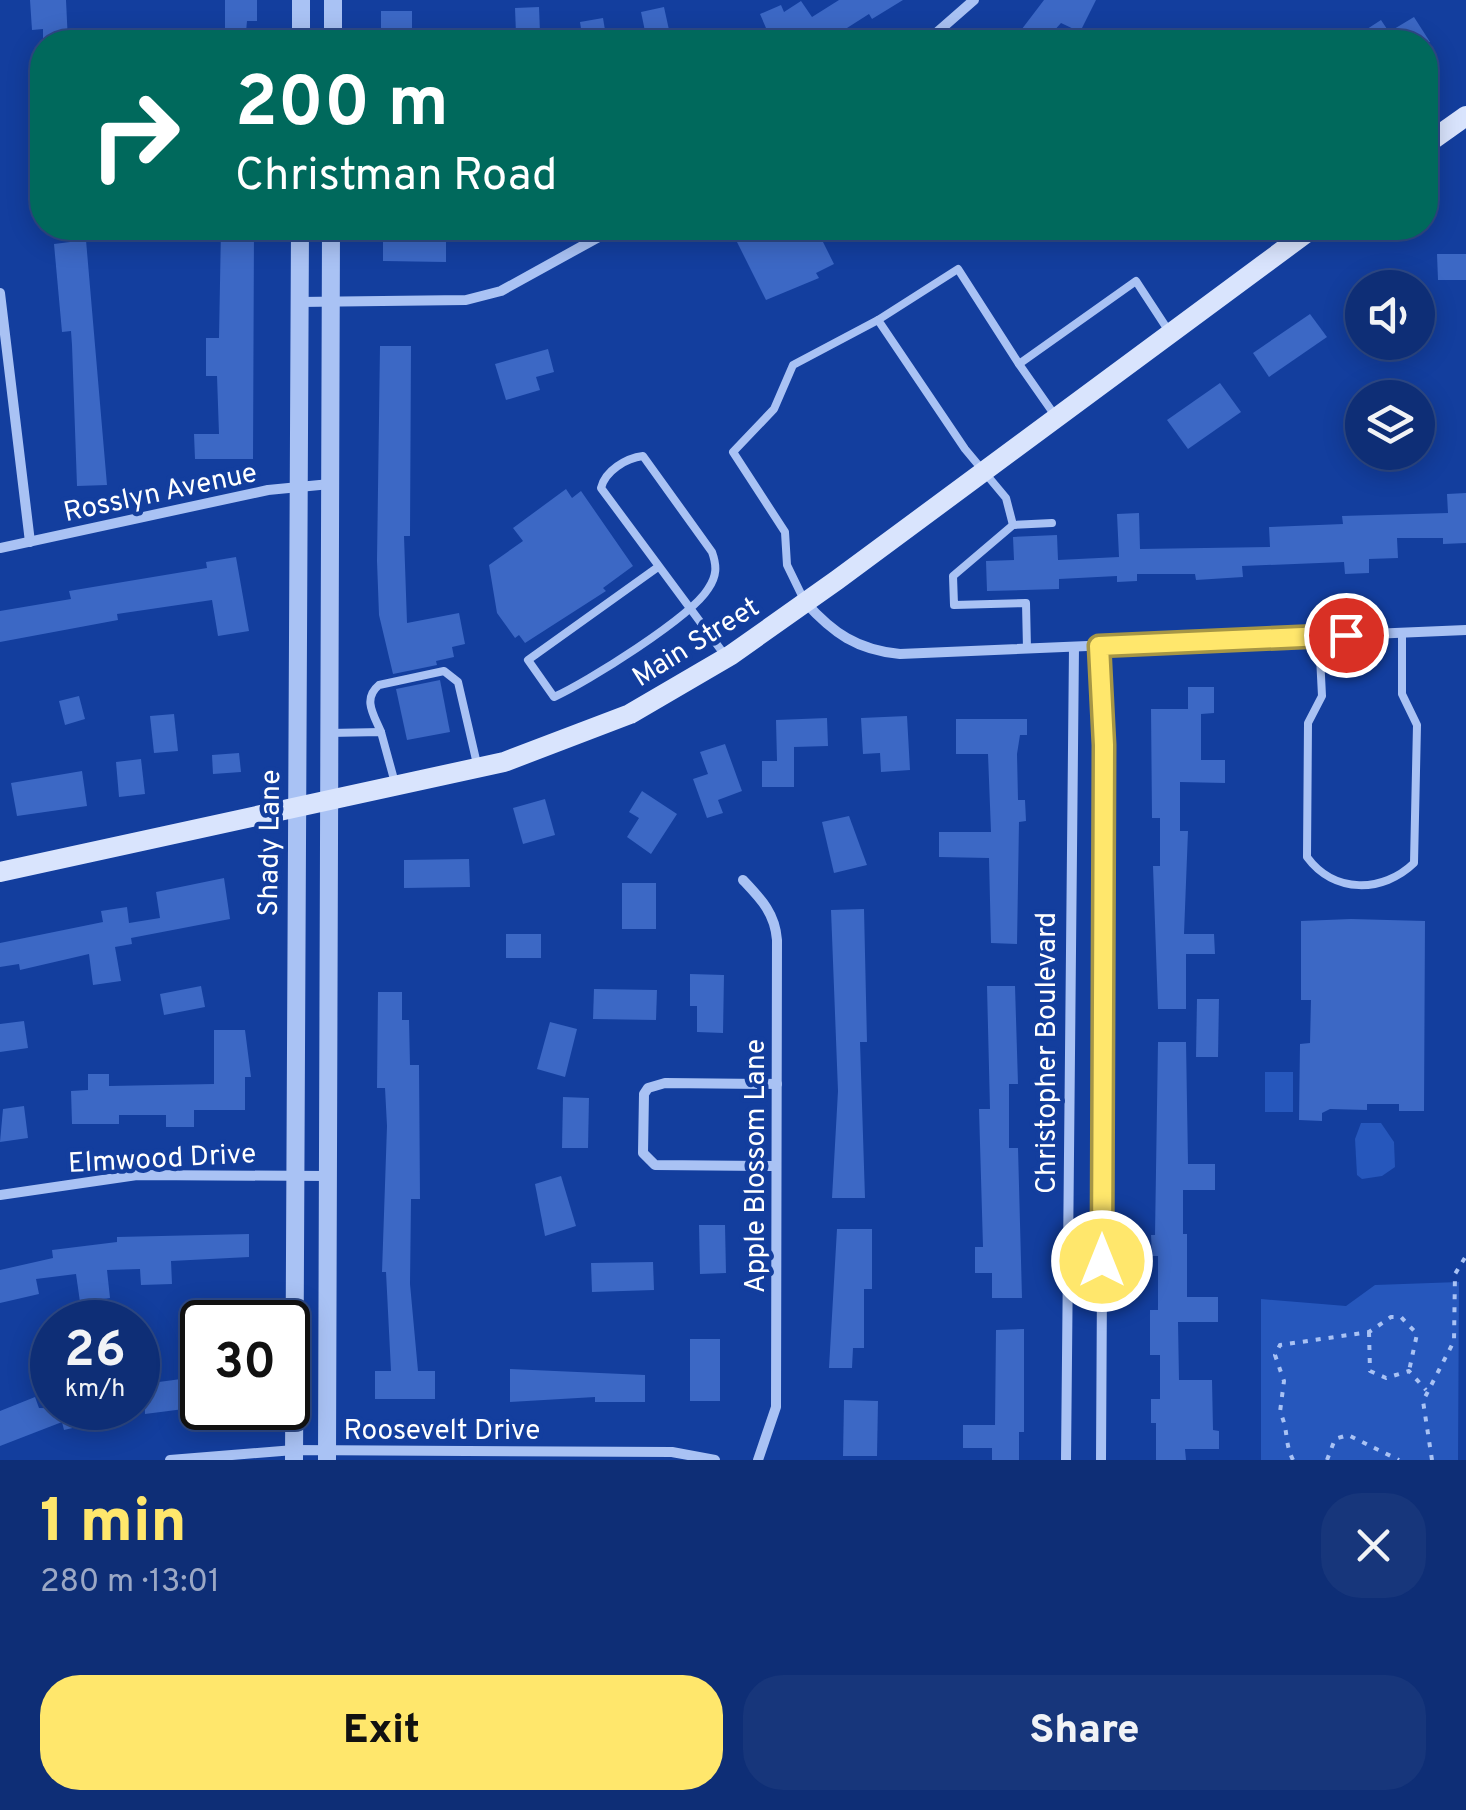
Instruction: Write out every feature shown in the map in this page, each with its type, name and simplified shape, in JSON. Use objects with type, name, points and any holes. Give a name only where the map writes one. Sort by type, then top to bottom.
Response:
[{"type":"main road","points":[[1438,136],[1466,116]]},
{"type":"main road","name":"Main Street","points":[[0,872],[478,769],[556,746],[630,714],[726,658],[805,602],[1298,240]]},
{"type":"street","points":[[301,0],[301,30]]},
{"type":"street","points":[[332,30],[333,0]]},
{"type":"street","points":[[940,30],[974,0]]},
{"type":"street","name":"Shady Lane","points":[[294,1455],[294,809],[300,240]]},
{"type":"street","points":[[326,1455],[331,240]]},
{"type":"street","points":[[299,302],[418,304],[466,300],[500,291],[593,240]]},
{"type":"street","points":[[0,293],[30,542]]},
{"type":"street","name":"Rosslyn Avenue","points":[[0,548],[298,485],[330,484]]},
{"type":"street","points":[[805,602],[840,636],[884,653],[1466,630]]},
{"type":"street","name":"Christopher Boulevard","points":[[1099,646],[1104,745],[1101,1460]]},
{"type":"street","name":"Christopher Boulevard","points":[[1066,1460],[1074,647]]},
{"type":"street","points":[[296,700],[329,700]]},
{"type":"street","name":"Apple Blossom Lane","points":[[743,880],[765,902],[776,924],[776,1407],[758,1460]]},
{"type":"street","points":[[776,1084],[665,1083],[648,1088],[643,1109],[643,1153],[655,1165],[776,1166]]},
{"type":"street","name":"Elmwood Drive","points":[[0,1195],[137,1175],[327,1176]]},
{"type":"street","name":"Roosevelt Drive","points":[[170,1460],[294,1455],[603,1456],[672,1452],[715,1460]]},
{"type":"lane","points":[[805,602],[786,564],[785,532],[733,452],[774,409],[792,364],[878,320],[958,268],[1056,417]]},
{"type":"lane","points":[[1019,364],[1136,281],[1170,333]]},
{"type":"lane","points":[[878,320],[1006,498],[1013,525]]},
{"type":"lane","points":[[658,567],[528,660],[554,698],[581,685],[690,606],[708,591],[717,568],[712,552],[642,456],[631,457],[603,478],[600,488],[690,606],[726,658]]},
{"type":"lane","points":[[1027,649],[1026,603],[954,605],[953,576],[1013,525],[1052,522]]},
{"type":"lane","points":[[1319,636],[1322,696],[1308,722],[1307,857],[1326,875],[1361,886],[1395,878],[1414,863],[1417,725],[1402,694],[1402,633]]},
{"type":"lane","points":[[396,788],[369,701],[379,685],[444,671],[458,682],[478,769]]},
{"type":"lane","points":[[329,733],[380,732]]},
{"type":"path","points":[[1432,1460],[1423,1402],[1454,1341],[1455,1274],[1466,1256]]},
{"type":"path","points":[[1293,1460],[1287,1448],[1288,1425],[1280,1412],[1284,1381],[1276,1350],[1369,1332],[1391,1317],[1411,1323],[1416,1348],[1409,1371]]},
{"type":"path","points":[[1369,1332],[1370,1372],[1386,1378],[1409,1371]]},
{"type":"path","points":[[1409,1371],[1426,1390]]},
{"type":"path","points":[[1327,1460],[1334,1439],[1348,1435],[1398,1460]]},
{"type":"shaded area","points":[[1265,1072],[1293,1072],[1293,1112],[1265,1112]]},
{"type":"shaded area","points":[[1361,1123],[1381,1123],[1394,1142],[1395,1167],[1382,1176],[1362,1179],[1357,1175],[1355,1139]]},
{"type":"shaded area","points":[[1459,1282],[1458,1460],[1261,1460],[1261,1299],[1346,1306],[1375,1285]]},
{"type":"building","points":[[30,0],[66,0],[67,30],[32,30]]},
{"type":"building","points":[[225,0],[257,0],[257,21],[247,21],[246,30],[225,30]]},
{"type":"building","points":[[839,0],[903,0],[844,30],[767,30],[760,14],[781,5],[784,12],[801,1],[812,17]]},
{"type":"building","points":[[1044,0],[1096,0],[1081,30],[1061,23],[1055,30],[1021,30]]},
{"type":"building","points":[[539,7],[540,30],[516,30],[515,8]]},
{"type":"building","points":[[664,7],[669,30],[645,30],[641,12]]},
{"type":"building","points":[[381,11],[412,11],[412,30],[381,30]]},
{"type":"building","points":[[1414,17],[1422,30],[1392,30]]},
{"type":"building","points":[[603,18],[605,30],[581,30],[580,22]]},
{"type":"building","points":[[1381,20],[1388,30],[1366,30]]},
{"type":"building","points":[[86,240],[107,485],[77,486],[71,331],[62,332],[54,244]]},
{"type":"building","points":[[221,240],[254,240],[253,459],[195,459],[194,434],[219,434],[217,376],[206,376],[206,338],[219,338]]},
{"type":"building","points":[[383,240],[446,240],[446,262],[383,261]]},
{"type":"building","points":[[736,240],[822,240],[834,264],[816,273],[819,278],[766,300]]},
{"type":"building","points":[[1437,254],[1466,254],[1466,280],[1438,280]]},
{"type":"building","points":[[1310,314],[1327,337],[1269,377],[1253,353]]},
{"type":"building","points":[[380,346],[411,346],[410,536],[404,536],[407,623],[459,613],[465,644],[452,647],[454,657],[436,661],[437,665],[393,674],[379,615]]},
{"type":"building","points":[[548,349],[554,372],[536,377],[540,390],[506,400],[495,364]]},
{"type":"building","points":[[1220,383],[1241,412],[1188,449],[1167,420]]},
{"type":"building","points":[[566,489],[572,498],[581,491],[633,566],[603,588],[606,591],[525,643],[519,635],[515,638],[497,613],[489,565],[523,541],[513,528]]},
{"type":"building","points":[[1466,493],[1466,543],[1443,544],[1443,538],[1397,538],[1398,558],[1369,559],[1369,573],[1345,574],[1344,562],[1242,566],[1243,577],[1196,580],[1195,574],[1137,574],[1137,581],[1117,582],[1117,576],[1059,579],[1059,589],[987,591],[986,561],[1014,560],[1013,537],[1057,535],[1058,560],[1119,557],[1117,514],[1139,513],[1140,549],[1270,547],[1269,527],[1343,524],[1342,516],[1448,513],[1447,494]]},
{"type":"building","points":[[236,557],[249,631],[218,636],[212,600],[117,614],[118,620],[0,642],[0,611],[71,599],[69,591],[207,568],[206,562]]},
{"type":"building","points":[[440,680],[450,732],[407,740],[396,689]]},
{"type":"building","points":[[1188,687],[1214,687],[1214,713],[1201,714],[1201,760],[1225,760],[1225,783],[1180,782],[1180,831],[1188,831],[1184,934],[1214,934],[1215,954],[1186,954],[1186,1009],[1158,1009],[1153,866],[1160,866],[1160,818],[1152,818],[1151,709],[1188,709]]},
{"type":"building","points":[[79,696],[85,719],[65,725],[59,701]]},
{"type":"building","points":[[174,714],[178,751],[154,753],[150,716]]},
{"type":"building","points":[[907,716],[910,770],[881,772],[880,753],[863,754],[861,718]]},
{"type":"building","points":[[827,718],[828,746],[794,747],[794,787],[762,787],[762,761],[777,761],[776,720]]},
{"type":"building","points":[[956,719],[1027,719],[1027,735],[1020,735],[1017,754],[1018,800],[1025,800],[1026,821],[1019,822],[1017,944],[991,943],[989,858],[939,857],[939,832],[991,832],[988,754],[956,754]]},
{"type":"building","points":[[725,744],[742,791],[718,800],[723,813],[707,818],[693,779],[708,774],[700,752]]},
{"type":"building","points":[[239,753],[241,772],[213,774],[212,755]]},
{"type":"building","points":[[141,759],[145,794],[119,797],[116,762]]},
{"type":"building","points":[[82,771],[87,806],[17,816],[11,783]]},
{"type":"building","points":[[642,791],[677,814],[651,854],[627,837],[639,818],[629,812]]},
{"type":"building","points":[[545,799],[555,835],[523,844],[513,808]]},
{"type":"building","points":[[849,816],[867,865],[834,873],[822,822]]},
{"type":"building","points":[[469,859],[470,887],[404,888],[404,860]]},
{"type":"building","points":[[224,878],[230,919],[131,938],[132,944],[115,947],[121,981],[93,985],[89,954],[20,970],[19,964],[0,967],[0,943],[103,922],[101,911],[127,907],[129,923],[160,918],[156,892]]},
{"type":"building","points":[[622,883],[656,883],[656,929],[622,929]]},
{"type":"building","points":[[864,909],[867,1042],[860,1042],[865,1198],[832,1198],[838,1091],[831,910]]},
{"type":"building","points":[[1301,921],[1425,921],[1424,1111],[1399,1111],[1399,1104],[1367,1104],[1367,1110],[1330,1109],[1322,1113],[1322,1121],[1299,1120],[1300,1044],[1310,1043],[1311,1000],[1301,1000]]},
{"type":"building","points":[[506,934],[541,934],[541,958],[506,958]]},
{"type":"building","points":[[690,974],[724,975],[723,1033],[697,1032],[697,1006],[690,1006]]},
{"type":"building","points":[[201,986],[205,1007],[164,1015],[160,994]]},
{"type":"building","points":[[987,986],[1015,986],[1018,1084],[1009,1084],[1009,1148],[1018,1148],[1022,1298],[992,1298],[992,1273],[975,1273],[975,1247],[983,1247],[979,1109],[990,1109]]},
{"type":"building","points":[[594,989],[657,990],[656,1020],[593,1019]]},
{"type":"building","points":[[378,992],[402,992],[402,1020],[409,1020],[410,1065],[419,1065],[420,1199],[411,1199],[410,1284],[418,1371],[435,1371],[435,1399],[375,1399],[375,1371],[391,1371],[386,1272],[382,1272],[387,1126],[385,1088],[377,1088]]},
{"type":"building","points":[[1197,999],[1219,999],[1218,1057],[1196,1057]]},
{"type":"building","points":[[24,1021],[28,1048],[0,1052],[0,1024]]},
{"type":"building","points":[[550,1022],[577,1029],[565,1077],[537,1069]]},
{"type":"building","points":[[214,1030],[245,1030],[251,1077],[245,1077],[245,1110],[194,1110],[194,1127],[166,1127],[166,1115],[119,1115],[119,1124],[72,1124],[71,1091],[88,1090],[88,1074],[109,1074],[109,1086],[214,1084]]},
{"type":"building","points":[[1158,1042],[1186,1042],[1188,1164],[1215,1164],[1215,1190],[1183,1190],[1183,1234],[1187,1234],[1187,1297],[1218,1297],[1218,1322],[1178,1322],[1179,1380],[1212,1380],[1213,1430],[1219,1431],[1219,1449],[1185,1449],[1186,1460],[1156,1460],[1156,1423],[1151,1423],[1151,1399],[1160,1399],[1160,1355],[1150,1355],[1150,1310],[1158,1310],[1158,1256],[1152,1256],[1151,1235],[1155,1235]]},
{"type":"building","points":[[563,1097],[589,1098],[588,1148],[562,1148]]},
{"type":"building","points":[[24,1106],[28,1138],[0,1142],[3,1109]]},
{"type":"building","points":[[561,1176],[576,1226],[545,1236],[535,1184]]},
{"type":"building","points":[[699,1225],[725,1225],[726,1273],[700,1274]]},
{"type":"building","points":[[837,1229],[872,1229],[872,1289],[864,1289],[864,1348],[853,1348],[852,1368],[829,1368]]},
{"type":"building","points":[[249,1234],[249,1257],[171,1261],[172,1284],[141,1285],[140,1269],[107,1270],[110,1298],[95,1300],[80,1300],[76,1274],[36,1279],[39,1294],[0,1303],[0,1270],[53,1258],[52,1250],[117,1242],[117,1237]]},
{"type":"building","points":[[653,1262],[654,1290],[592,1292],[591,1263]]},
{"type":"building","points":[[1024,1329],[1024,1432],[1019,1432],[1019,1460],[992,1460],[992,1448],[963,1448],[963,1425],[995,1425],[996,1330]]},
{"type":"building","points":[[690,1339],[720,1339],[720,1401],[690,1401]]},
{"type":"building","points":[[510,1369],[645,1375],[645,1402],[595,1402],[595,1397],[510,1402]]},
{"type":"building","points":[[180,1379],[180,1410],[160,1412],[160,1382]]},
{"type":"building","points":[[30,1399],[30,1430],[41,1430],[0,1446],[0,1411]]},
{"type":"building","points":[[844,1400],[878,1401],[877,1456],[843,1456]]},
{"type":"route","points":[[1102,1261],[1104,745],[1099,646],[1346,635]]}]
